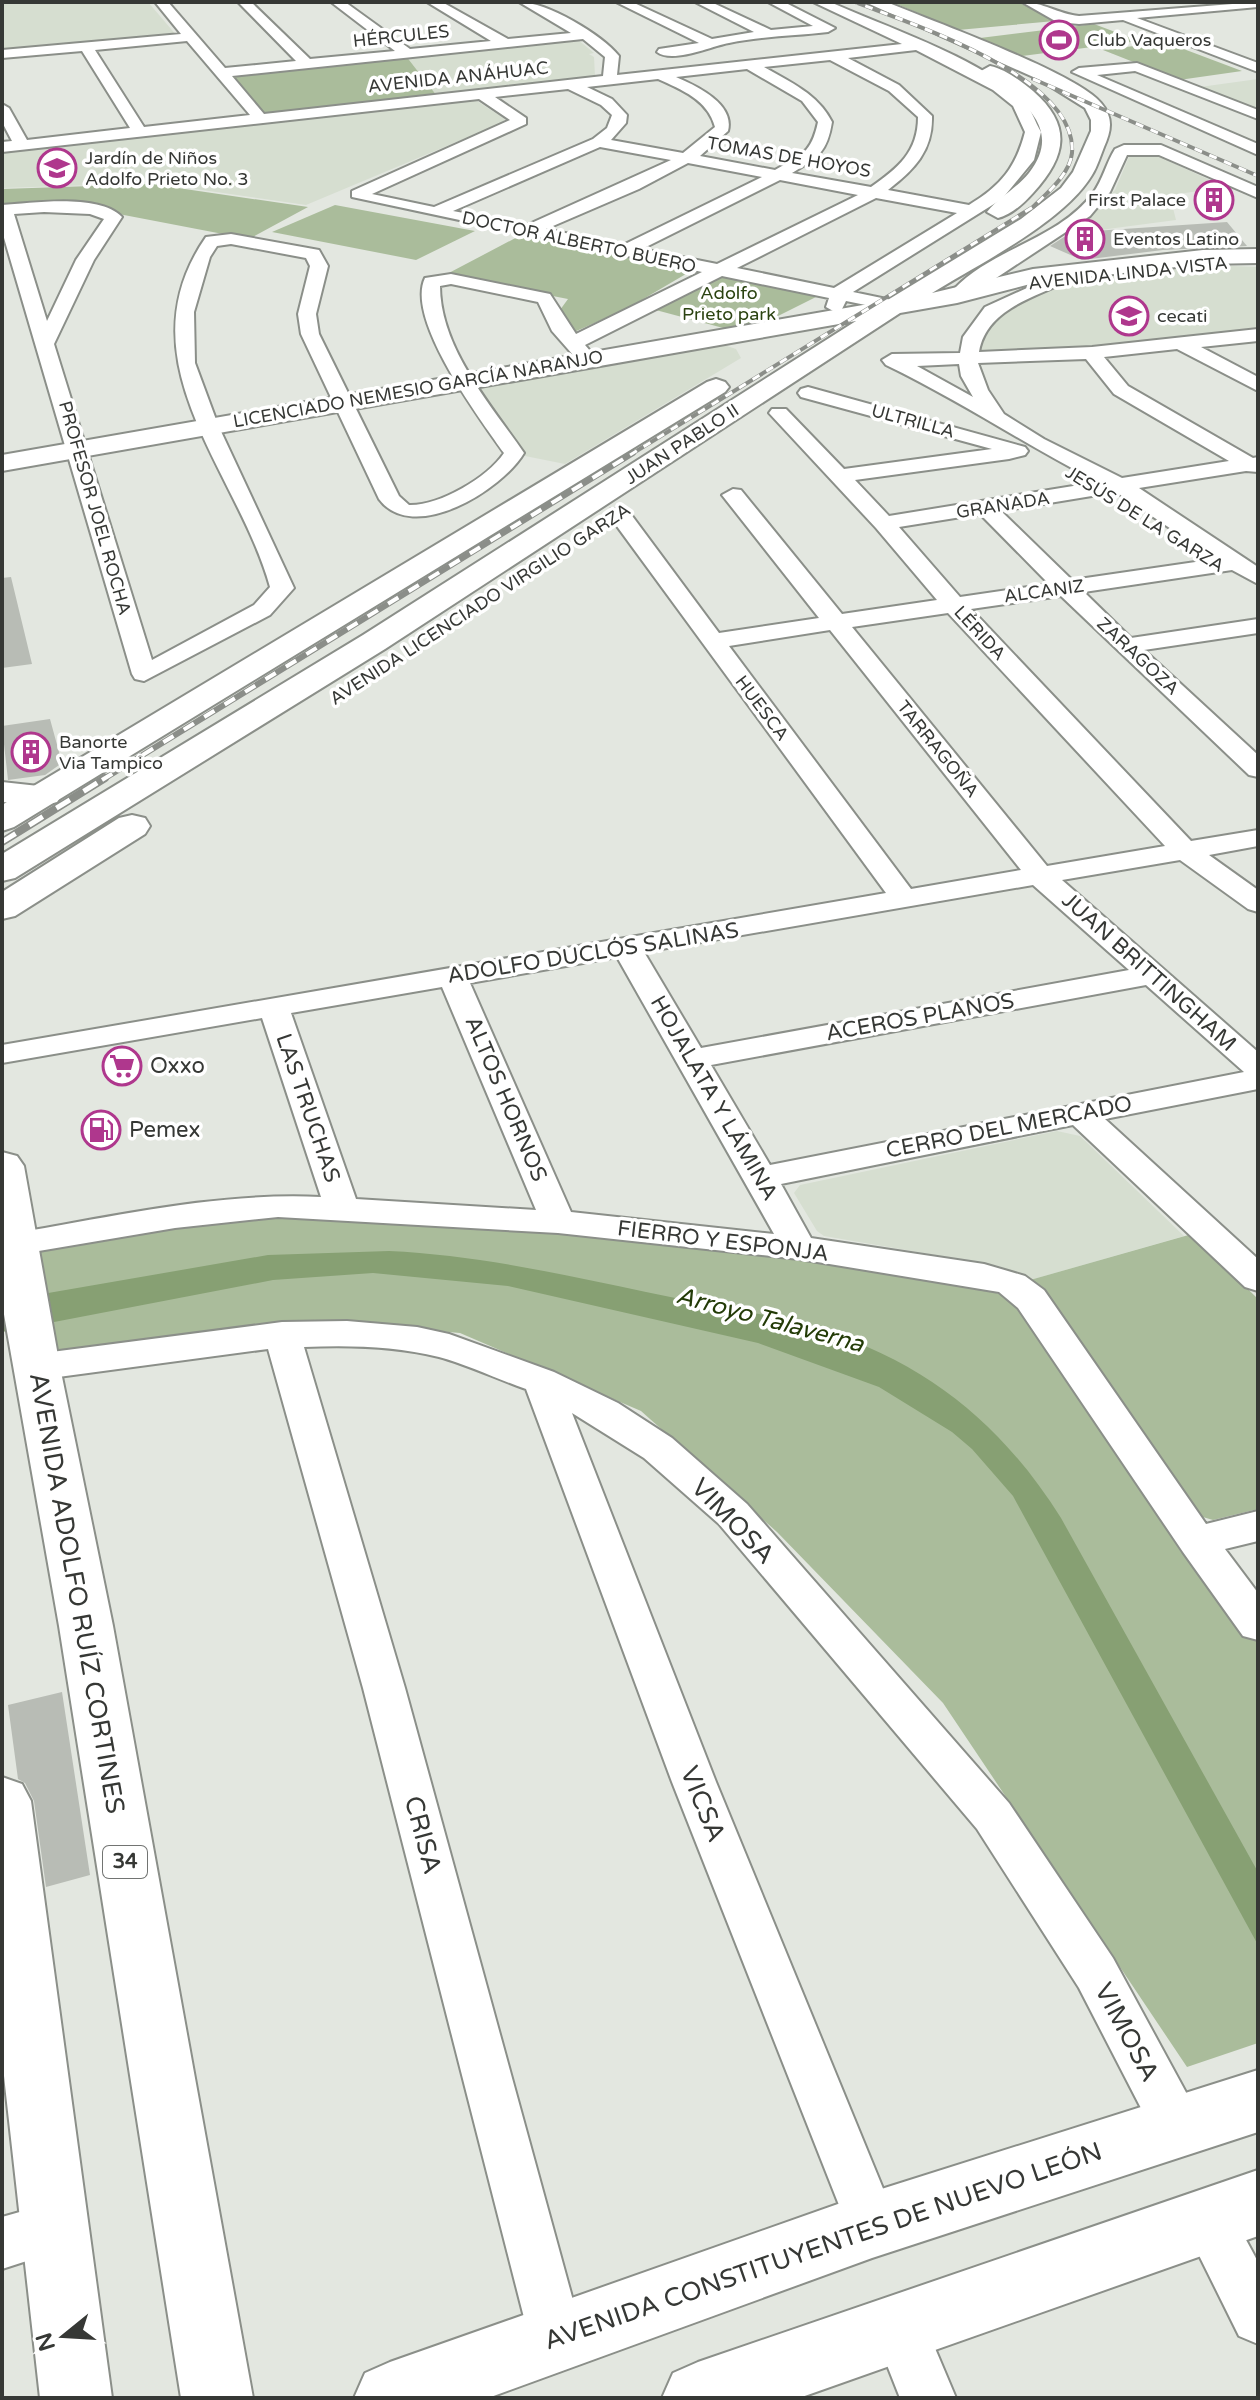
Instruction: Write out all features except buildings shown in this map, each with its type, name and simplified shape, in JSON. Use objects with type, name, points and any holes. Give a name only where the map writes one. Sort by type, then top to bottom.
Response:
[{"type":"main road","name":"JUAN PABLO II","points":[[2,820],[773,352],[843,304],[982,224],[1029,189],[1044,172],[1052,153],[1047,120],[1037,105],[998,75],[839,2]]},
{"type":"main road","points":[[873,2],[1075,92],[1093,105],[1101,120],[1101,131]]},
{"type":"main road","name":"JUAN PABLO II","points":[[2,870],[157,793],[374,642],[892,338],[1058,201],[1083,174],[1101,131]]},
{"type":"main road","points":[[997,277],[998,262],[1028,240],[1031,234],[1029,224]]},
{"type":"main road","name":"AVENIDA LINDA VISTA","points":[[957,296],[997,277],[1033,276],[1203,257],[1258,256]]},
{"type":"main road","name":"AVENIDA LINDA VISTA","points":[[997,277],[1060,278],[1195,263],[1258,262]]},
{"type":"main road","name":"AVENIDA LICENCIADO VIRGILIO GARZA","points":[[157,793],[219,771],[957,296]]},
{"type":"main road","name":"LICENCIADO NEMESIO GARCÍA NARANJO","points":[[2,463],[466,381],[580,352],[705,339],[843,304],[892,338]]},
{"type":"main road","points":[[705,339],[744,344],[773,352]]},
{"type":"main road","points":[[374,642],[577,542]]},
{"type":"main road","points":[[2,792],[45,795]]},
{"type":"main road","points":[[2,908],[157,793]]},
{"type":"main road","name":"AVENIDA ADOLFO RUÍZ CORTINES","points":[[2,1166],[36,1367],[86,1626],[217,2398]]},
{"type":"main road","points":[[2,1801],[29,2236],[76,2398]]},
{"type":"main road","name":"AVENIDA CONSTITUYENTES DE NUEVO LEÓN","points":[[390,2398],[872,2225],[1258,2101]]},
{"type":"main road","points":[[698,2398],[1233,2211]]},
{"type":"street","points":[[161,2],[261,119]]},
{"type":"street","points":[[244,2],[307,64]]},
{"type":"street","points":[[337,2],[408,54]]},
{"type":"street","points":[[433,2],[505,43]]},
{"type":"street","points":[[525,2],[627,55],[699,48],[709,43],[828,28],[774,2]]},
{"type":"street","points":[[622,2],[709,43]]},
{"type":"street","points":[[701,2],[771,35]]},
{"type":"street","points":[[819,2],[918,46],[998,87],[1019,104],[1033,132],[1026,160],[996,196],[843,304]]},
{"type":"street","points":[[1028,2],[1062,19],[1122,9],[1258,68]]},
{"type":"street","points":[[1042,9],[1212,8],[1258,3]]},
{"type":"street","points":[[1212,8],[1247,21]]},
{"type":"street","name":"HÉRCULES","points":[[220,73],[587,35]]},
{"type":"street","points":[[2,54],[190,37]]},
{"type":"street","name":"AVENIDA ANÁHUAC","points":[[2,147],[918,46]]},
{"type":"street","points":[[86,47],[140,132]]},
{"type":"street","points":[[610,80],[627,55]]},
{"type":"street","points":[[208,425],[185,363],[185,312],[201,257],[209,244],[217,239],[240,240],[313,254],[319,266],[307,314],[310,334],[390,499],[404,510],[414,512],[451,501],[512,460],[514,453],[466,381],[437,326],[430,285],[440,278],[544,298],[550,304],[559,327],[580,352],[718,270],[874,193],[912,164],[924,139],[925,116],[904,93],[832,56]]},
{"type":"street","points":[[625,251],[778,175],[812,154],[821,143],[825,122],[807,98],[750,65]]},
{"type":"street","points":[[1258,116],[1137,67],[1079,72],[1258,150]]},
{"type":"street","points":[[528,231],[687,158],[715,140],[723,128],[721,116],[702,97],[661,75]]},
{"type":"street","points":[[1187,86],[1216,82]]},
{"type":"street","points":[[436,212],[598,142],[618,130],[622,122],[620,114],[612,106],[571,85]]},
{"type":"street","name":"DOCTOR ALBERTO BUERO","points":[[483,95],[521,121],[358,194],[718,270],[843,304]]},
{"type":"street","points":[[2,108],[22,145]]},
{"type":"street","points":[[1200,125],[1258,116]]},
{"type":"street","points":[[1101,131],[1153,144],[1258,193]]},
{"type":"street","name":"TOMAS DE HOYOS","points":[[598,142],[973,211]]},
{"type":"street","points":[[997,277],[1077,218],[1100,196],[1120,152],[1140,148],[1161,150]]},
{"type":"street","name":"PROFESOR JOEL ROCHA","points":[[46,342],[85,260],[114,217],[108,213],[70,207],[3,210],[46,342],[144,674],[262,610],[282,588],[208,425]]},
{"type":"street","points":[[968,358],[972,337],[991,311],[1060,278]]},
{"type":"street","points":[[957,296],[985,304],[991,311]]},
{"type":"street","points":[[892,338],[968,358],[1092,353],[1258,335]]},
{"type":"street","points":[[892,338],[997,418]]},
{"type":"street","points":[[1181,344],[1258,385]]},
{"type":"street","points":[[1092,353],[1106,375],[1121,390],[1255,465]]},
{"type":"street","name":"JESÚS DE LA GARZA","points":[[968,358],[971,376],[997,418],[1036,448],[1111,488],[1228,564],[1258,591]]},
{"type":"street","name":"ULTRILLA","points":[[808,393],[985,440],[1036,448]]},
{"type":"street","name":"LÉRIDA","points":[[779,413],[841,476],[953,604],[1184,850],[1258,903]]},
{"type":"street","points":[[841,476],[1036,448]]},
{"type":"street","name":"GRANADA","points":[[884,523],[1255,465]]},
{"type":"street","name":"TARRAGOÑA","points":[[733,495],[1040,876]]},
{"type":"street","name":"ZARAGOZA","points":[[986,508],[1125,646],[1258,769]]},
{"type":"street","name":"HUESCA","points":[[619,514],[905,900]]},
{"type":"street","name":"JESÚS DE LA GARZA","points":[[1228,564],[1258,577]]},
{"type":"street","name":"ALCANIZ","points":[[711,641],[1228,564]]},
{"type":"street","points":[[1125,646],[1256,629]]},
{"type":"street","name":"ADOLFO DUCLÓS SALINAS","points":[[2,1054],[1258,838]]},
{"type":"street","name":"JUAN BRITTINGHAM","points":[[1040,876],[1258,1068]]},
{"type":"street","name":"HOJALATA Y LÁMINA","points":[[627,948],[799,1248]]},
{"type":"street","name":"ACEROS PLANOS","points":[[690,1059],[1150,975]]},
{"type":"street","name":"ALTOS HORNOS","points":[[452,976],[503,1088],[558,1222]]},
{"type":"street","name":"LAS TRUCHAS","points":[[274,1007],[342,1209]]},
{"type":"street","name":"CERRO DEL MERCADO","points":[[761,1177],[1258,1079]]},
{"type":"street","points":[[1079,1113],[1258,1279]]},
{"type":"street","name":"FIERRO Y ESPONJA","points":[[15,1244],[233,1209],[278,1206],[558,1222],[799,1248],[984,1276],[1012,1284],[1031,1299],[1197,1541],[1258,1624]]},
{"type":"street","name":"VIMOSA","points":[[36,1367],[282,1335],[347,1333],[417,1340],[449,1347],[541,1381],[605,1413],[658,1448],[733,1514],[993,1816],[1096,1973],[1177,2126]]},
{"type":"street","name":"CRISA","points":[[282,1335],[384,1688],[556,2337]]},
{"type":"street","name":"VICSA","points":[[541,1381],[700,1797],[872,2225]]},
{"type":"street","points":[[1197,1541],[1258,1526]]},
{"type":"street","points":[[1233,2211],[1258,2317]]},
{"type":"street","points":[[899,2327],[928,2398]]},
{"type":"shaded area","points":[[2,2],[148,2],[177,36],[2,51]]},
{"type":"shaded area","points":[[577,39],[594,53],[589,54],[594,57],[593,77],[436,95],[406,56]]},
{"type":"shaded area","points":[[1258,79],[1258,111],[1200,87]]},
{"type":"shaded area","points":[[477,101],[505,119],[504,122],[306,205],[154,183],[2,188],[2,152]]},
{"type":"shaded area","points":[[1147,151],[1225,187],[1165,196],[1181,204],[1182,208],[1173,208],[1176,220],[1100,230],[1074,226],[1093,213],[1115,190],[1131,152]]},
{"type":"shaded area","name":"cecati","points":[[1207,265],[1258,267],[1258,328],[1049,353],[981,351],[975,343],[1008,309],[1036,295],[1099,276]]},
{"type":"shaded area","points":[[721,344],[736,349],[741,358],[565,464],[525,456],[477,384]]},
{"type":"shaded area","points":[[1057,1131],[1080,1136],[1184,1236],[1030,1280],[999,1266],[824,1236],[817,1231],[794,1193],[800,1185]]},
{"type":"green space","points":[[892,2],[1018,2],[1055,21],[958,30]]},
{"type":"green space","name":"Club Vaqueros","points":[[1094,24],[1139,41],[1022,56],[980,38]]},
{"type":"green space","points":[[1165,42],[1242,71],[1179,80],[1103,50]]},
{"type":"green space","points":[[406,56],[437,96],[270,114],[261,113],[229,75]]},
{"type":"green space","points":[[151,184],[308,207],[249,239],[77,206],[2,208],[2,189]]},
{"type":"green space","points":[[335,205],[475,231],[416,260],[272,232]]},
{"type":"green space","points":[[523,234],[691,271],[628,308],[572,333],[559,322],[560,310],[568,299],[445,275]]},
{"type":"green space","name":"Adolfo Prieto park","points":[[715,275],[818,296],[772,319],[727,329],[652,309]]},
{"type":"green space","points":[[233,1213],[555,1228],[865,1266],[982,1288],[1019,1301],[1258,1644],[1258,2043],[1187,2067],[943,1703],[777,1532],[641,1411],[460,1333],[322,1321],[54,1360],[34,1246]]},
{"type":"green space","points":[[1192,1234],[1258,1299],[1258,1509],[1213,1520],[1196,1515],[1023,1282]]},
{"type":"water","name":"Arroyo Talaverna","points":[[389,1251],[518,1266],[802,1324],[897,1361],[960,1402],[1014,1455],[1061,1518],[1258,1872],[1258,1945],[1013,1496],[972,1449],[952,1432],[879,1387],[758,1343],[508,1286],[373,1273],[273,1280],[2,1332],[2,1301],[268,1255]]},
{"type":"railway","points":[[630,455],[1033,207],[1067,168],[1072,153],[1067,126],[1048,100],[1021,78],[950,39],[855,2]]},
{"type":"railway","points":[[1033,79],[1258,176]]},
{"type":"railway","points":[[102,780],[633,453]]},
{"type":"railway","points":[[2,842],[105,778]]},
{"type":"place","name":"Club Vaqueros","points":[[1059,40]]},
{"type":"place","name":"Jardín de Niños Adolfo Prieto No. 3","points":[[57,168]]},
{"type":"place","name":"First Palace","points":[[1214,200]]},
{"type":"place","name":"Eventos Latino","points":[[1085,239]]},
{"type":"place","name":"cecati","points":[[1129,316]]},
{"type":"place","name":"Banorte Via Tampico","points":[[31,752]]},
{"type":"place","name":"Oxxo","points":[[122,1066]]},
{"type":"place","name":"Pemex","points":[[101,1130]]}]
